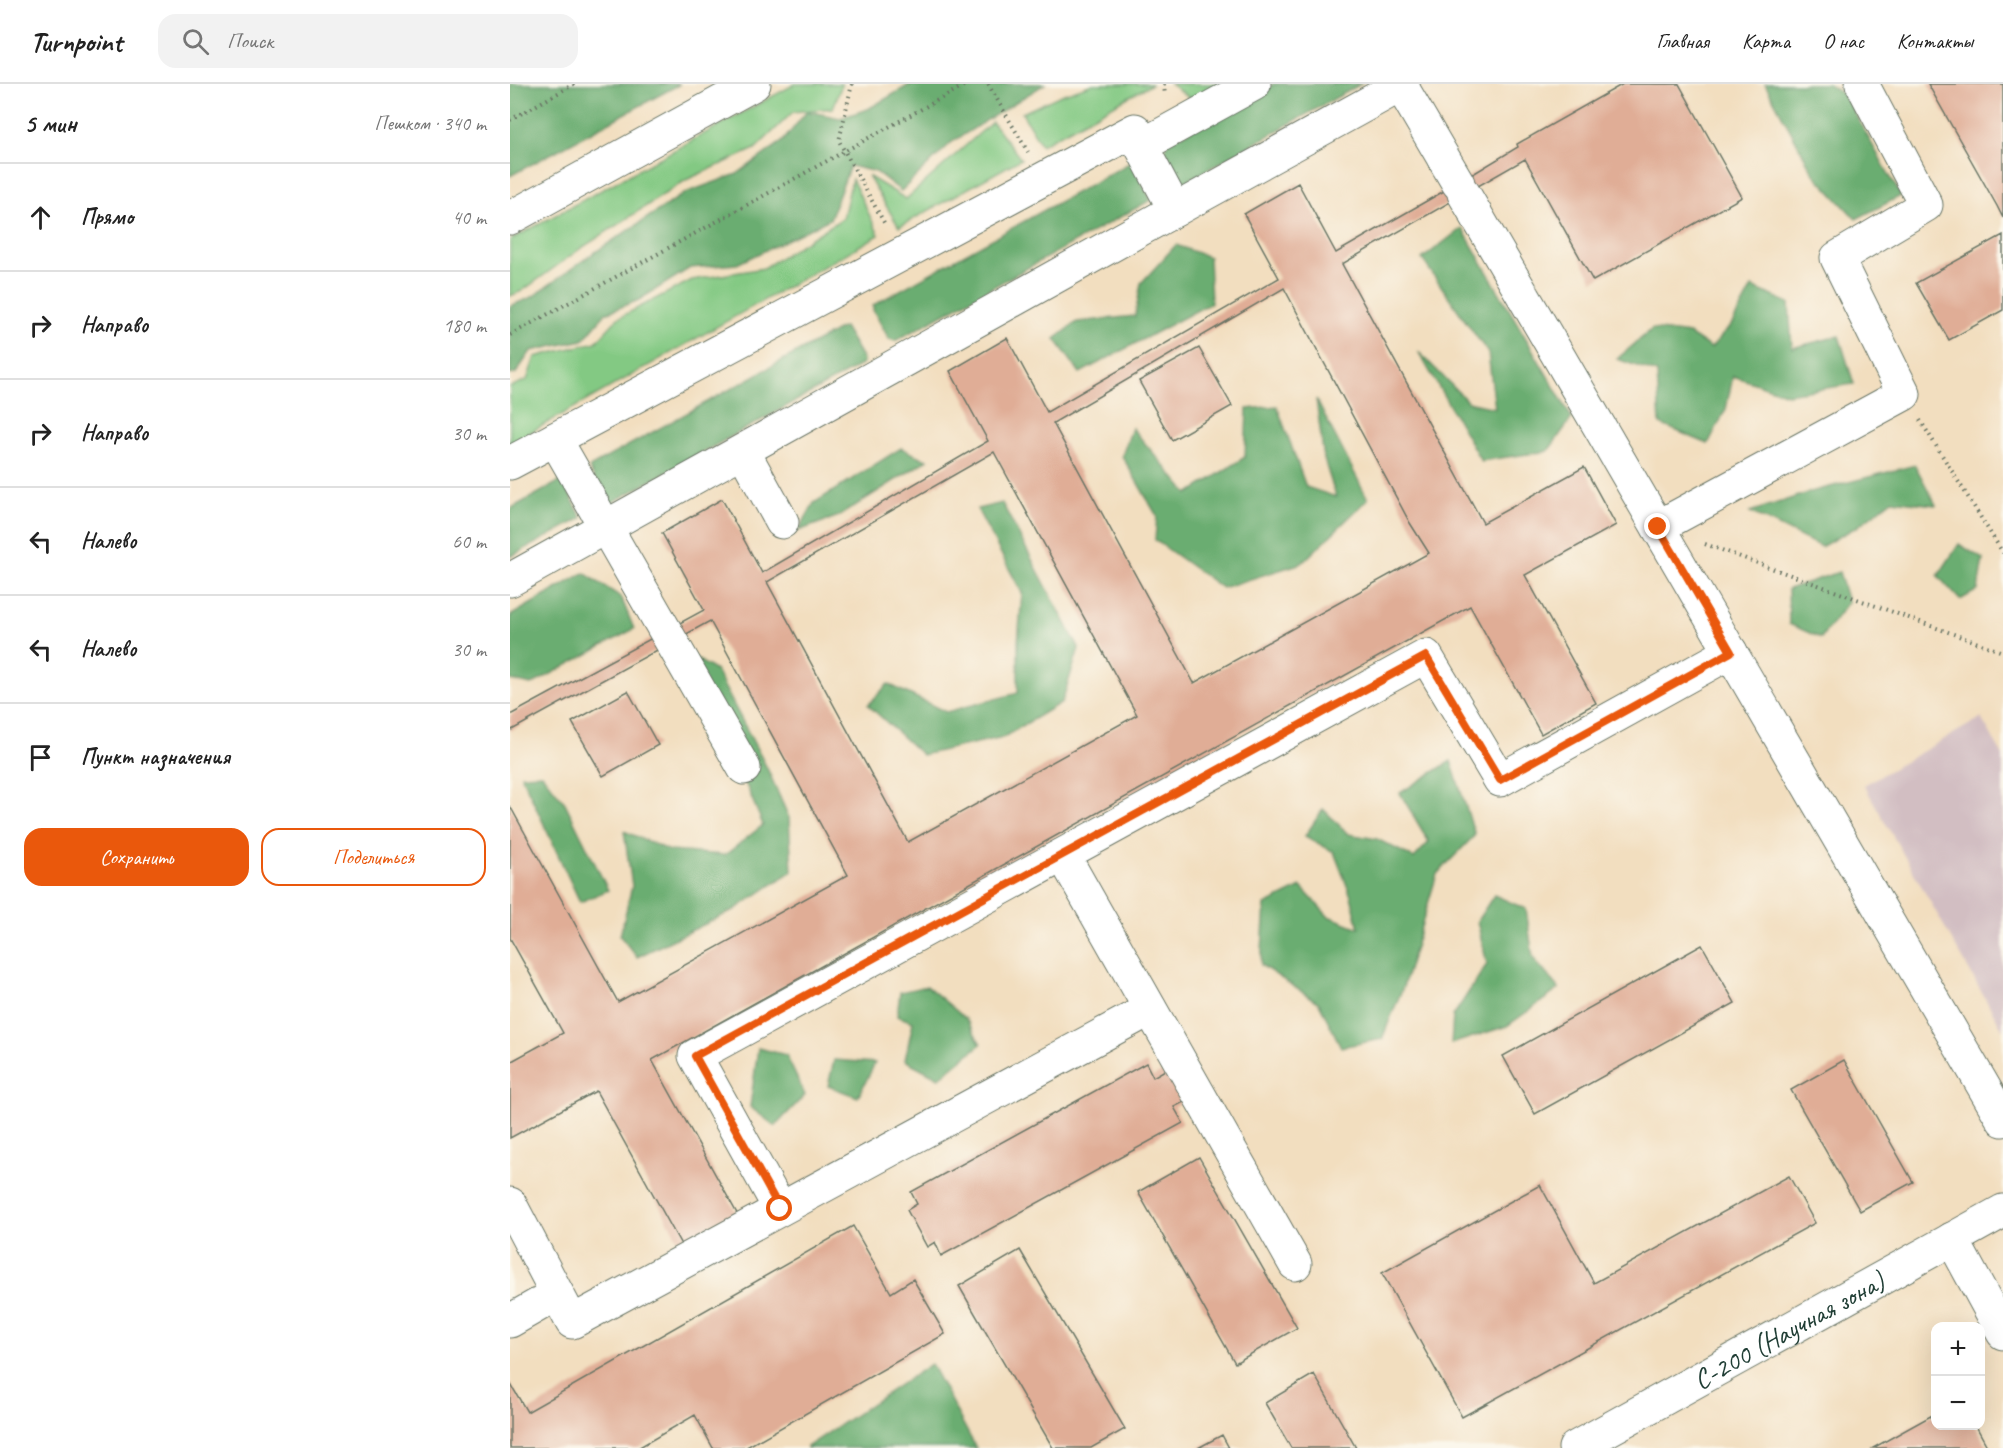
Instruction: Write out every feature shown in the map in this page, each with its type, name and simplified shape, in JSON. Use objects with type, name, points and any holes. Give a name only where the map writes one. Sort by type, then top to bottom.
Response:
[{"type":"street","points":[[510,218],[754,84]]},
{"type":"street","points":[[1141,146],[1254,84]]},
{"type":"street","points":[[510,580],[1401,84],[2003,1120]]},
{"type":"street","points":[[1658,527],[1904,394],[1837,258],[1926,204],[1862,84]]},
{"type":"street","points":[[510,463],[1135,130],[1175,210]]},
{"type":"street","points":[[555,439],[744,768]]},
{"type":"street","points":[[743,451],[782,522]]},
{"type":"street","points":[[780,1209],[695,1056],[1426,656],[1500,780],[1731,652]]},
{"type":"street","points":[[1063,855],[1295,1264]]},
{"type":"street","points":[[510,1204],[572,1323],[1150,1009]]},
{"type":"street","name":"С-200 (Научная зона)","points":[[1575,1448],[2003,1211]]},
{"type":"street","points":[[1952,1239],[2003,1334]]},
{"type":"street","points":[[510,1321],[557,1294]]},
{"type":"path","points":[[510,119],[574,84]]},
{"type":"path","points":[[852,84],[839,141],[902,254]]},
{"type":"path","points":[[510,335],[967,84]]},
{"type":"path","points":[[988,84],[1043,179]]},
{"type":"path","points":[[1904,394],[2003,553]]},
{"type":"path","points":[[1703,543],[2003,652]]},
{"type":"shaded area","points":[[1981,718],[2003,756],[2003,1030],[1864,785]]},
{"type":"green space","points":[[510,84],[680,84],[510,176]]},
{"type":"green space","points":[[795,84],[842,84],[833,108],[793,112],[755,149],[686,180],[580,249],[522,291],[510,296],[510,240]]},
{"type":"green space","points":[[911,84],[1045,84],[952,142],[901,191],[876,172],[850,166],[830,219],[737,264],[690,268],[639,300],[606,313],[583,340],[531,351],[516,373],[510,375],[510,306],[532,297],[589,256],[685,193],[737,174],[783,141],[807,111],[840,118],[868,109]]},
{"type":"green space","points":[[1093,84],[1152,84],[1041,145],[1022,113],[1061,95]]},
{"type":"green space","points":[[1170,84],[1232,84],[1197,103]]},
{"type":"green space","points":[[1274,84],[1361,84],[1187,181],[1181,179],[1165,150],[1167,143]]},
{"type":"green space","points":[[1765,84],[1828,84],[1845,96],[1901,196],[1856,219],[1814,174]]},
{"type":"green space","points":[[992,122],[1021,159],[899,227],[868,176],[906,199]]},
{"type":"green space","points":[[1131,162],[1151,200],[895,341],[889,339],[873,310],[875,304]]},
{"type":"green space","points":[[852,179],[879,235],[510,444],[510,387],[527,380],[535,357],[596,342],[618,318],[692,280],[764,268],[843,218]]},
{"type":"green space","points":[[1462,228],[1572,418],[1548,451],[1481,461],[1418,351],[1468,402],[1495,408],[1488,353],[1422,259]]},
{"type":"green space","points":[[1176,245],[1209,257],[1211,303],[1080,373],[1055,339],[1077,322],[1135,316],[1141,283]]},
{"type":"green space","points":[[1752,287],[1789,303],[1792,348],[1839,336],[1854,384],[1787,394],[1733,376],[1726,409],[1708,444],[1660,424],[1657,373],[1617,359],[1652,329],[1689,334],[1711,348],[1732,324]]},
{"type":"green space","points":[[844,327],[863,359],[861,365],[611,503],[607,503],[589,468],[591,466]]},
{"type":"green space","points":[[1316,399],[1368,499],[1302,563],[1222,588],[1155,540],[1157,516],[1122,456],[1132,428],[1188,494],[1245,457],[1247,409],[1277,406],[1306,487],[1336,497],[1324,459]]},
{"type":"green space","points":[[901,448],[927,460],[839,516],[798,531],[814,503]]},
{"type":"green space","points":[[1915,465],[1936,505],[1892,500],[1858,526],[1821,547],[1750,512],[1814,491]]},
{"type":"green space","points":[[562,480],[582,518],[510,557],[510,509]]},
{"type":"green space","points":[[1002,503],[1079,648],[1062,702],[1004,737],[922,755],[868,705],[888,684],[946,712],[1018,693],[1018,643],[1022,593],[977,509]]},
{"type":"green space","points":[[1959,544],[1983,559],[1978,590],[1960,600],[1938,576]]},
{"type":"green space","points":[[1839,572],[1848,602],[1821,638],[1789,624],[1788,589]]},
{"type":"green space","points":[[584,573],[621,597],[634,629],[531,685],[510,680],[510,616]]},
{"type":"green space","points":[[695,658],[716,671],[767,768],[789,818],[792,871],[734,910],[637,957],[620,936],[632,886],[624,831],[670,851],[725,855],[763,825],[747,787],[687,681]]},
{"type":"green space","points":[[1451,761],[1475,835],[1437,874],[1403,987],[1382,1039],[1341,1047],[1319,1003],[1261,965],[1265,905],[1301,887],[1328,916],[1359,928],[1351,896],[1334,852],[1305,836],[1323,809],[1348,834],[1377,839],[1414,858],[1429,842],[1400,793]]},
{"type":"green space","points":[[542,774],[565,803],[608,890],[580,902],[521,775]]},
{"type":"green space","points":[[1494,895],[1526,909],[1533,958],[1559,989],[1507,1026],[1451,1044],[1453,1016],[1487,964],[1477,921]]},
{"type":"green space","points":[[927,986],[966,1019],[981,1044],[939,1078],[905,1060],[913,1022],[897,1016],[900,992]]},
{"type":"green space","points":[[758,1048],[786,1055],[805,1095],[775,1126],[750,1107]]},
{"type":"green space","points":[[834,1060],[875,1063],[858,1097],[828,1086]]},
{"type":"green space","points":[[931,1364],[976,1448],[807,1448],[807,1447]]},
{"type":"building","points":[[1623,84],[1679,84],[1742,197],[1593,281],[1525,159],[1342,264],[1483,523],[1584,467],[1616,525],[1525,575],[1596,703],[1541,734],[1470,606],[652,1060],[740,1219],[684,1250],[596,1091],[510,1138],[510,1062],[563,1033],[510,938],[510,806],[618,1002],[848,875],[710,621],[510,731],[510,715],[704,610],[662,533],[722,499],[762,573],[988,441],[950,371],[1007,338],[1047,412],[1279,278],[1244,214],[1298,183],[1336,253],[1518,147],[1517,144]],"holes":[[[1284,288],[1410,523],[1429,553],[1194,683],[1053,423]],[[994,452],[1137,715],[908,842],[767,582]]]},
{"type":"building","points":[[1928,84],[2003,84],[2003,218],[1997,206]]},
{"type":"building","points":[[2003,235],[2003,310],[1949,340],[1916,283]]},
{"type":"building","points":[[1199,348],[1232,406],[1172,440],[1139,381]]},
{"type":"building","points":[[628,691],[658,745],[603,776],[572,722]]},
{"type":"building","points":[[1702,945],[1735,1003],[1535,1114],[1503,1056]]},
{"type":"building","points":[[1844,1060],[1913,1182],[1860,1211],[1791,1090]]},
{"type":"building","points":[[1146,1063],[1153,1077],[1172,1066],[1190,1099],[1174,1107],[1183,1123],[941,1256],[935,1242],[927,1247],[907,1210],[917,1204],[911,1192]]},
{"type":"building","points":[[1199,1157],[1297,1328],[1235,1363],[1138,1192]]},
{"type":"building","points":[[1789,1176],[1815,1223],[1462,1417],[1382,1273],[1540,1185],[1594,1283]]},
{"type":"building","points":[[853,1226],[891,1293],[913,1279],[945,1334],[745,1448],[713,1448],[695,1415],[638,1448],[510,1448],[510,1383],[527,1412]]},
{"type":"building","points":[[1020,1250],[1125,1429],[1091,1448],[1053,1448],[959,1286]]},
{"type":"building","points":[[1314,1374],[1356,1448],[1291,1448],[1265,1403]]},
{"type":"building","points":[[1931,1416],[1931,1430],[1978,1430],[1988,1448],[1873,1448]]},
{"type":"building","points":[[1222,1435],[1229,1448],[1198,1448]]},
{"type":"route","points":[[780,1209],[695,1056],[1426,656],[1500,780],[1731,652],[1658,527]]}]
